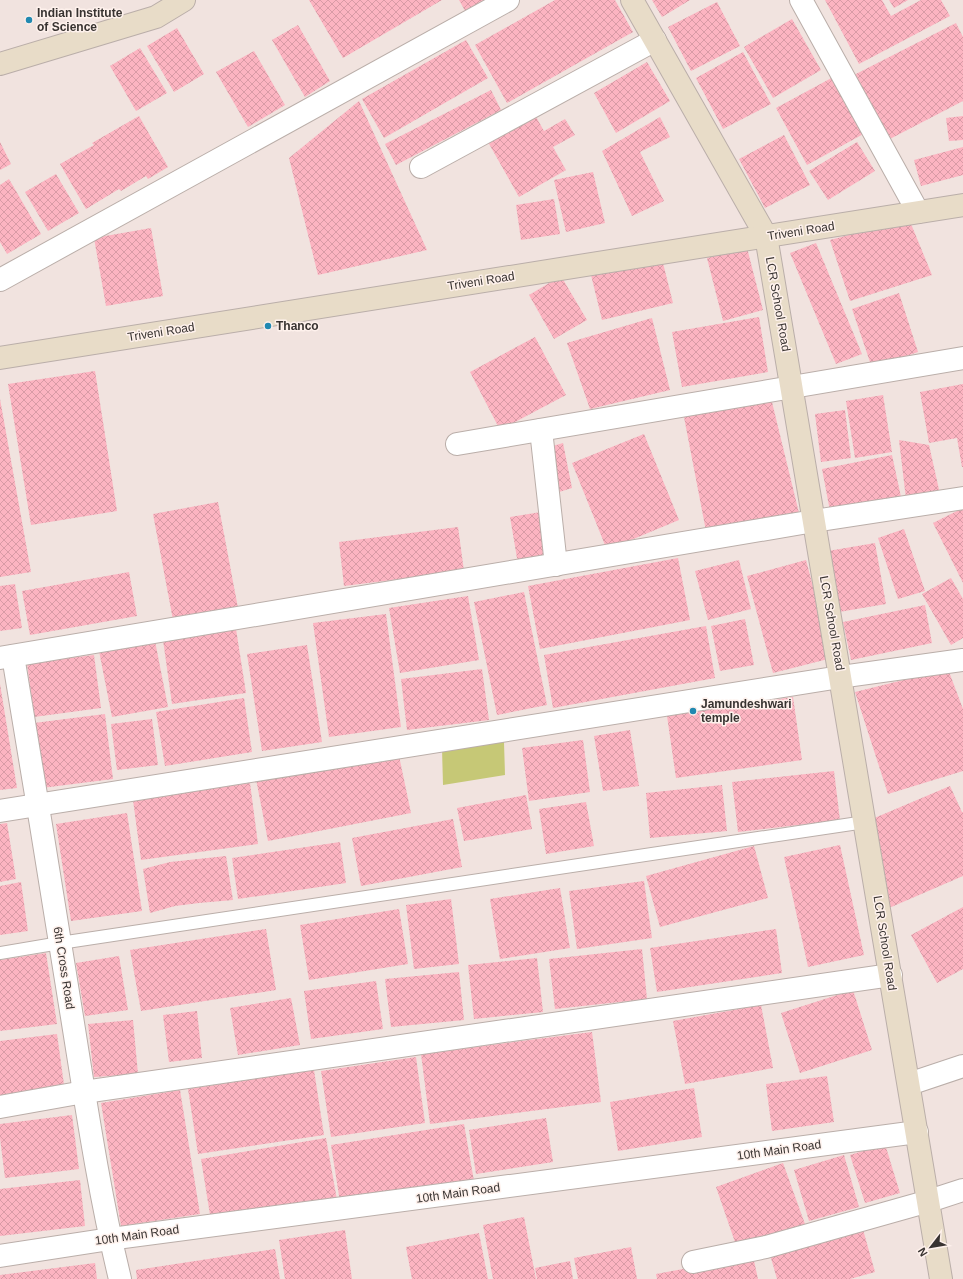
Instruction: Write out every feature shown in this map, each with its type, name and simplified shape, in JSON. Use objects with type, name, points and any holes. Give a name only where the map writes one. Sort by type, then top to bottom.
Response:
[{"type":"street","points":[[0,64],[156,17],[184,0]]},
{"type":"street","points":[[0,280],[508,0]]},
{"type":"street","name":"LCR School Road","points":[[632,0],[766,236],[941,1279]]},
{"type":"street","points":[[801,0],[918,212]]},
{"type":"street","points":[[421,167],[655,40]]},
{"type":"street","name":"Triveni Road","points":[[0,358],[963,205]]},
{"type":"street","points":[[457,444],[963,358]]},
{"type":"street","points":[[541,430],[556,565]]},
{"type":"street","points":[[6,657],[814,521],[963,498]]},
{"type":"street","name":"6th Cross Road","points":[[6,657],[38,805],[84,1092],[110,1239],[120,1279]]},
{"type":"street","points":[[0,811],[840,677],[963,660]]},
{"type":"street","points":[[0,1107],[84,1092],[891,975]]},
{"type":"street","points":[[909,1084],[963,1066]]},
{"type":"street","name":"10th Main Road","points":[[0,1256],[110,1239],[917,1132]]},
{"type":"street","points":[[693,1262],[766,1247],[963,1190]]},
{"type":"lane","points":[[0,953],[865,822]]},
{"type":"green space","points":[[504,742],[505,775],[443,785],[442,748]]},
{"type":"building","points":[[309,0],[442,0],[343,58]]},
{"type":"building","points":[[459,0],[495,0],[468,16]]},
{"type":"building","points":[[555,0],[615,0],[633,32],[507,103],[475,45]]},
{"type":"building","points":[[652,0],[690,0],[662,17]]},
{"type":"building","points":[[825,0],[882,0],[891,16],[921,0],[941,0],[950,16],[859,64]]},
{"type":"building","points":[[889,0],[908,0],[894,8]]},
{"type":"building","points":[[717,2],[740,46],[691,71],[668,27]]},
{"type":"building","points":[[792,19],[821,70],[773,98],[744,47]]},
{"type":"building","points":[[956,23],[963,37],[963,101],[886,141],[852,76]]},
{"type":"building","points":[[298,25],[330,81],[305,97],[272,40]]},
{"type":"building","points":[[177,28],[204,74],[174,92],[147,46]]},
{"type":"building","points":[[466,40],[488,78],[384,138],[362,99]]},
{"type":"building","points":[[140,48],[167,93],[136,111],[110,66]]},
{"type":"building","points":[[254,51],[285,105],[248,127],[216,72]]},
{"type":"building","points":[[743,52],[771,104],[723,129],[696,78]]},
{"type":"building","points":[[647,62],[670,101],[616,133],[594,93]]},
{"type":"building","points":[[837,75],[867,132],[807,165],[776,108]]},
{"type":"building","points":[[491,90],[501,110],[396,165],[385,144]]},
{"type":"building","points":[[359,101],[427,250],[318,275],[289,158]]},
{"type":"building","points":[[535,115],[544,131],[565,119],[575,135],[553,147],[566,170],[519,197],[488,142]]},
{"type":"building","points":[[139,116],[168,167],[148,179],[146,176],[121,191],[119,189],[86,209],[60,164],[94,145],[92,143]]},
{"type":"building","points":[[963,116],[963,140],[949,141],[946,118]]},
{"type":"building","points":[[660,117],[670,137],[640,152],[664,201],[632,216],[602,151]]},
{"type":"building","points":[[784,135],[810,185],[765,208],[739,159]]},
{"type":"building","points":[[0,142],[11,164],[0,170]]},
{"type":"building","points":[[857,142],[875,171],[828,200],[809,171]]},
{"type":"building","points":[[963,147],[963,175],[921,186],[914,160]]},
{"type":"building","points":[[593,172],[605,223],[566,232],[554,180]]},
{"type":"building","points":[[56,174],[79,213],[48,231],[25,192]]},
{"type":"building","points":[[9,179],[41,234],[7,254],[0,242],[0,185]]},
{"type":"building","points":[[554,199],[560,234],[521,240],[516,205]]},
{"type":"building","points":[[909,219],[932,275],[850,301],[830,240]]},
{"type":"building","points":[[151,228],[163,296],[106,306],[94,238]]},
{"type":"building","points":[[816,243],[862,354],[836,364],[790,253]]},
{"type":"building","points":[[747,248],[763,310],[723,321],[707,258]]},
{"type":"building","points":[[662,259],[673,303],[602,320],[591,275]]},
{"type":"building","points":[[561,276],[587,320],[554,339],[529,295]]},
{"type":"building","points":[[899,293],[918,352],[872,368],[852,309]]},
{"type":"building","points":[[759,317],[768,372],[682,387],[672,332]]},
{"type":"building","points":[[652,318],[670,390],[590,409],[567,343]]},
{"type":"building","points":[[535,337],[566,395],[500,430],[470,372]]},
{"type":"building","points":[[95,371],[117,511],[31,525],[8,384]]},
{"type":"building","points":[[963,384],[962,467],[957,438],[929,443],[920,392]]},
{"type":"building","points":[[883,395],[892,452],[855,458],[846,401]]},
{"type":"building","points":[[771,398],[799,513],[706,531],[683,412]]},
{"type":"building","points":[[0,399],[31,572],[0,577]]},
{"type":"building","points":[[845,410],[851,458],[821,462],[815,414]]},
{"type":"building","points":[[644,434],[679,520],[607,550],[572,463]]},
{"type":"building","points":[[899,440],[929,445],[940,494],[906,499]]},
{"type":"building","points":[[563,443],[572,488],[556,493],[546,448]]},
{"type":"building","points":[[892,455],[901,497],[830,511],[822,469]]},
{"type":"building","points":[[218,502],[238,608],[173,620],[153,514]]},
{"type":"building","points":[[963,508],[963,583],[933,523]]},
{"type":"building","points":[[541,512],[550,558],[518,564],[510,517]]},
{"type":"building","points":[[458,527],[464,571],[344,586],[339,542]]},
{"type":"building","points":[[904,529],[925,591],[898,599],[878,538]]},
{"type":"building","points":[[875,543],[886,604],[839,612],[828,551]]},
{"type":"building","points":[[678,558],[690,620],[540,649],[528,586]]},
{"type":"building","points":[[739,560],[751,609],[708,620],[695,571]]},
{"type":"building","points":[[806,560],[832,658],[773,673],[747,576]]},
{"type":"building","points":[[129,572],[137,616],[30,635],[22,591]]},
{"type":"building","points":[[951,578],[963,599],[963,638],[951,645],[922,594]]},
{"type":"building","points":[[15,584],[22,628],[0,631],[0,586]]},
{"type":"building","points":[[524,592],[547,705],[497,715],[474,602]]},
{"type":"building","points":[[468,596],[479,660],[400,673],[389,608]]},
{"type":"building","points":[[925,605],[932,643],[851,660],[843,622]]},
{"type":"building","points":[[386,614],[401,727],[329,737],[313,623]]},
{"type":"building","points":[[745,619],[754,665],[720,671],[711,626]]},
{"type":"building","points":[[706,626],[715,678],[553,708],[544,655]]},
{"type":"building","points":[[236,629],[246,693],[172,704],[163,640]]},
{"type":"building","points":[[155,641],[168,707],[112,717],[99,651]]},
{"type":"building","points":[[307,645],[322,742],[262,751],[247,654]]},
{"type":"building","points":[[94,655],[101,708],[34,717],[27,663]]},
{"type":"building","points":[[482,669],[489,720],[407,730],[401,679]]},
{"type":"building","points":[[948,669],[963,709],[963,771],[888,794],[855,692]]},
{"type":"building","points":[[0,684],[17,788],[0,790]]},
{"type":"building","points":[[793,697],[802,760],[676,778],[667,716]]},
{"type":"building","points":[[244,698],[252,752],[165,766],[156,712]]},
{"type":"building","points":[[105,714],[113,779],[42,788],[34,723]]},
{"type":"building","points":[[152,719],[158,765],[117,770],[111,724]]},
{"type":"building","points":[[630,730],[639,786],[603,791],[594,736]]},
{"type":"building","points":[[583,740],[590,792],[529,801],[522,748]]},
{"type":"building","points":[[398,751],[411,813],[268,841],[256,779]]},
{"type":"building","points":[[834,771],[840,820],[738,832],[732,782]]},
{"type":"building","points":[[250,783],[258,844],[141,860],[133,800]]},
{"type":"building","points":[[722,785],[727,831],[650,838],[646,793]]},
{"type":"building","points":[[950,786],[963,812],[963,876],[889,908],[865,822]]},
{"type":"building","points":[[526,795],[532,829],[464,841],[457,808]]},
{"type":"building","points":[[586,802],[594,846],[546,854],[539,809]]},
{"type":"building","points":[[127,813],[142,911],[71,921],[56,824]]},
{"type":"building","points":[[453,819],[462,867],[361,886],[352,838]]},
{"type":"building","points":[[7,823],[16,879],[0,882],[0,824]]},
{"type":"building","points":[[340,842],[346,883],[238,899],[232,858]]},
{"type":"building","points":[[840,845],[864,955],[808,967],[784,857]]},
{"type":"building","points":[[754,846],[768,898],[660,927],[646,876]]},
{"type":"building","points":[[226,856],[233,900],[175,906],[150,913],[143,869],[170,862]]},
{"type":"building","points":[[644,881],[652,938],[577,949],[569,891]]},
{"type":"building","points":[[21,882],[28,931],[0,935],[0,886]]},
{"type":"building","points":[[560,888],[570,948],[500,959],[490,899]]},
{"type":"building","points":[[451,899],[459,964],[414,969],[406,905]]},
{"type":"building","points":[[963,907],[963,969],[937,983],[911,935]]},
{"type":"building","points":[[399,909],[408,964],[309,980],[300,925]]},
{"type":"building","points":[[266,929],[276,990],[141,1011],[130,950]]},
{"type":"building","points":[[776,929],[782,973],[657,992],[650,948]]},
{"type":"building","points":[[642,949],[647,999],[555,1009],[549,959]]},
{"type":"building","points":[[46,953],[57,1024],[0,1031],[0,960]]},
{"type":"building","points":[[119,956],[128,1010],[85,1016],[76,963]]},
{"type":"building","points":[[537,958],[543,1012],[474,1019],[468,965]]},
{"type":"building","points":[[459,972],[464,1020],[391,1027],[385,979]]},
{"type":"building","points":[[376,981],[383,1029],[311,1039],[304,991]]},
{"type":"building","points":[[853,990],[872,1050],[800,1073],[781,1013]]},
{"type":"building","points":[[291,998],[300,1045],[238,1055],[230,1008]]},
{"type":"building","points":[[761,1005],[773,1068],[685,1084],[673,1021]]},
{"type":"building","points":[[197,1011],[202,1058],[169,1062],[163,1015]]},
{"type":"building","points":[[133,1020],[138,1074],[94,1077],[88,1024]]},
{"type":"building","points":[[592,1032],[601,1102],[430,1124],[421,1054]]},
{"type":"building","points":[[57,1034],[65,1092],[0,1100],[0,1041]]},
{"type":"building","points":[[416,1057],[425,1123],[331,1137],[321,1071]]},
{"type":"building","points":[[314,1070],[324,1135],[198,1154],[188,1089]]},
{"type":"building","points":[[827,1076],[834,1122],[772,1131],[766,1084]]},
{"type":"building","points":[[694,1088],[702,1137],[618,1151],[610,1102]]},
{"type":"building","points":[[180,1090],[200,1214],[121,1226],[101,1103]]},
{"type":"building","points":[[72,1115],[79,1169],[5,1178],[0,1138],[0,1124]]},
{"type":"building","points":[[546,1118],[553,1162],[476,1174],[469,1130]]},
{"type":"building","points":[[464,1124],[474,1181],[340,1202],[331,1145]]},
{"type":"building","points":[[326,1138],[337,1200],[211,1221],[201,1159]]},
{"type":"building","points":[[885,1144],[900,1193],[865,1203],[850,1155]]},
{"type":"building","points":[[844,1155],[859,1207],[809,1221],[794,1170]]},
{"type":"building","points":[[783,1163],[805,1224],[737,1248],[716,1187]]},
{"type":"building","points":[[80,1180],[85,1226],[0,1236],[0,1189]]},
{"type":"building","points":[[524,1217],[536,1279],[493,1279],[483,1225]]},
{"type":"building","points":[[862,1226],[875,1272],[850,1279],[777,1279],[769,1251]]},
{"type":"building","points":[[345,1230],[352,1279],[285,1279],[279,1240]]},
{"type":"building","points":[[479,1233],[488,1279],[412,1279],[406,1247]]},
{"type":"building","points":[[631,1247],[637,1279],[578,1279],[574,1258]]},
{"type":"building","points":[[275,1249],[280,1279],[137,1279],[136,1270]]},
{"type":"building","points":[[753,1256],[758,1279],[657,1279],[656,1274]]},
{"type":"building","points":[[570,1261],[573,1279],[537,1279],[535,1268]]},
{"type":"building","points":[[95,1263],[97,1279],[0,1279],[0,1275]]},
{"type":"place","name":"Indian Institute of Science","points":[[29,20]]},
{"type":"place","name":"Thanco","points":[[268,326]]},
{"type":"place","name":"Jamundeshwari temple","points":[[693,711]]}]
